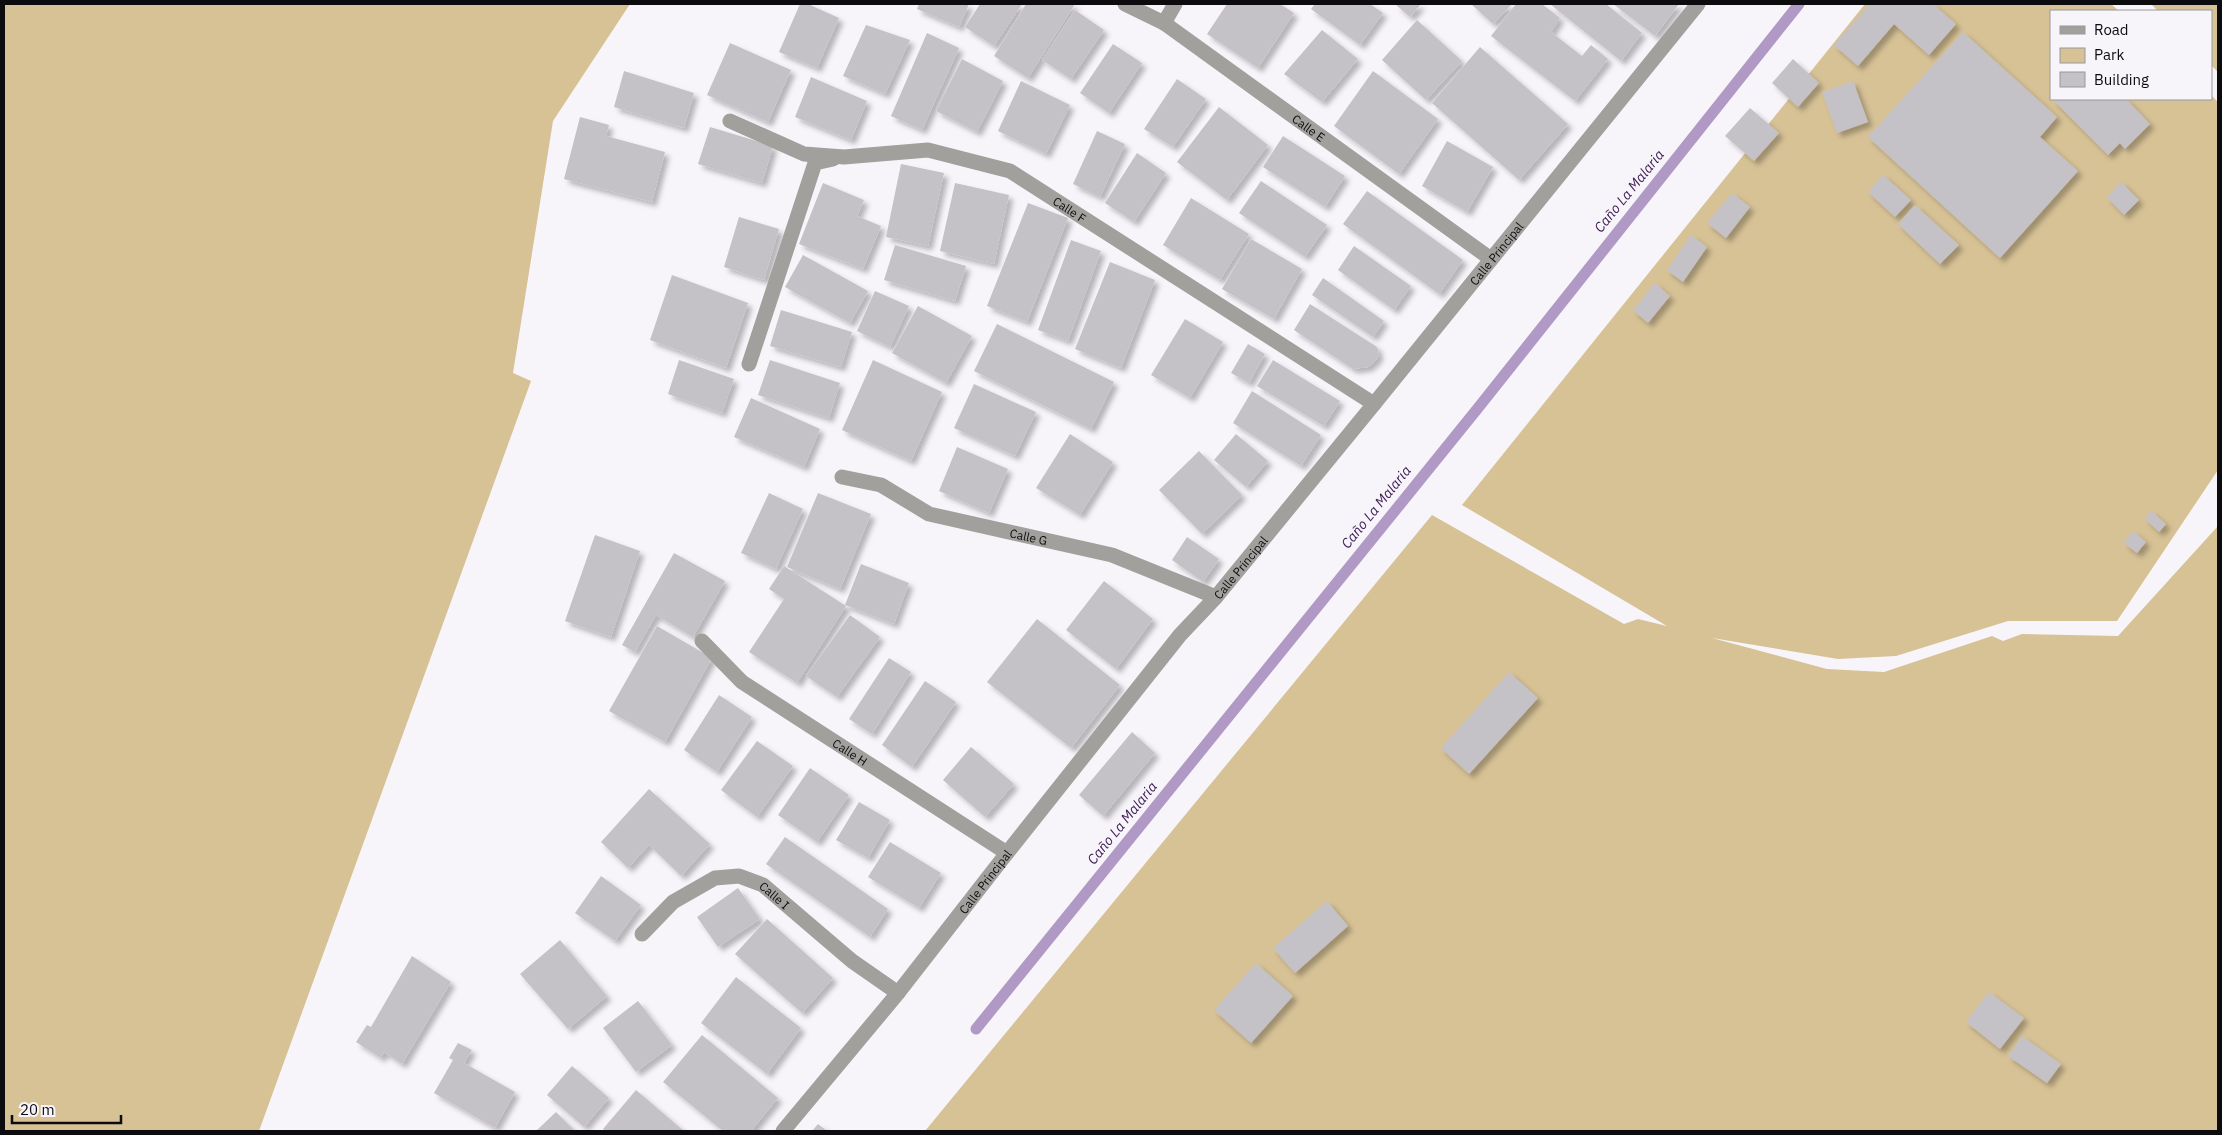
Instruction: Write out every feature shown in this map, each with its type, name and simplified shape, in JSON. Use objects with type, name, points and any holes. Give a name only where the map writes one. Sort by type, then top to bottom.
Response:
[{"type":"street","name":"Calle E","points":[[1125,4],[1164,23],[1491,258]]},
{"type":"street","points":[[1164,23],[1175,4]]},
{"type":"street","name":"Calle Principal","points":[[783,1131],[898,993],[1180,636],[1216,597],[1698,4]]},
{"type":"street","name":"Calle F","points":[[730,121],[804,154],[844,157],[928,150],[1010,171],[1374,404]]},
{"type":"street","points":[[749,364],[815,163],[844,157]]},
{"type":"street","name":"Calle G","points":[[842,477],[881,485],[929,514],[1112,555],[1216,597]]},
{"type":"street","name":"Calle H","points":[[702,641],[742,682],[1007,853]]},
{"type":"street","name":"Calle I","points":[[642,934],[673,902],[715,878],[739,876],[763,885],[852,961],[898,993]]},
{"type":"green space","points":[[4,4],[630,4],[553,121],[513,373],[531,381],[259,1131],[4,1131]]},
{"type":"green space","points":[[1865,4],[2111,4],[2118,10],[2050,10],[2050,100],[2212,100],[2212,96],[2218,102],[2218,470],[2117,621],[2008,621],[1896,656],[1838,659],[1712,638],[1827,669],[1884,672],[1992,636],[2003,641],[2022,634],[2118,636],[2218,526],[2218,1131],[925,1131],[1432,515],[1624,624],[1638,619],[1667,626],[1462,505]]},
{"type":"green space","points":[[2151,4],[2218,4],[2218,72],[2212,66],[2212,10],[2157,10]]},
{"type":"building","points":[[800,4],[808,4],[839,18],[817,68],[779,52]]},
{"type":"building","points":[[919,4],[969,4],[959,27],[917,9]]},
{"type":"building","points":[[980,4],[1022,4],[994,46],[965,27]]},
{"type":"building","points":[[1026,4],[1075,4],[1028,78],[994,56]]},
{"type":"building","points":[[1227,4],[1280,4],[1294,13],[1258,68],[1207,34]]},
{"type":"building","points":[[1315,4],[1370,4],[1383,13],[1360,45],[1311,9]]},
{"type":"building","points":[[1395,4],[1421,4],[1410,17]]},
{"type":"building","points":[[1471,4],[1512,4],[1493,24]]},
{"type":"building","points":[[1516,4],[1542,4],[1560,18],[1551,32],[1582,56],[1591,45],[1608,59],[1575,101],[1491,36]]},
{"type":"building","points":[[1550,4],[1606,4],[1642,33],[1621,61]]},
{"type":"building","points":[[1613,4],[1679,4],[1655,36]]},
{"type":"building","points":[[1870,4],[1933,4],[1956,24],[1929,55],[1894,24],[1858,66],[1834,45]]},
{"type":"building","points":[[1075,10],[1104,30],[1071,79],[1042,60]]},
{"type":"building","points":[[1417,20],[1462,61],[1426,100],[1382,60]]},
{"type":"building","points":[[866,25],[910,40],[885,94],[843,76]]},
{"type":"building","points":[[1322,30],[1358,59],[1322,102],[1284,74]]},
{"type":"building","points":[[1963,32],[2057,117],[2040,137],[2078,171],[2000,258],[1868,137]]},
{"type":"building","points":[[927,33],[959,48],[922,130],[891,116]]},
{"type":"building","points":[[730,43],[791,70],[768,122],[707,95]]},
{"type":"building","points":[[1113,44],[1142,63],[1109,113],[1080,93]]},
{"type":"building","points":[[1480,47],[1568,124],[1519,180],[1432,103]]},
{"type":"building","points":[[962,59],[1003,81],[977,132],[936,111]]},
{"type":"building","points":[[1793,59],[1819,83],[1798,107],[1772,83]]},
{"type":"building","points":[[624,71],[694,93],[684,128],[614,107]]},
{"type":"building","points":[[1373,71],[1438,119],[1399,174],[1334,126]]},
{"type":"building","points":[[811,77],[867,101],[851,140],[795,117]]},
{"type":"building","points":[[1177,79],[1206,99],[1173,147],[1144,129]]},
{"type":"building","points":[[1021,81],[1070,105],[1046,154],[998,131]]},
{"type":"building","points":[[1853,81],[1868,122],[1837,133],[1822,92]]},
{"type":"building","points":[[2053,100],[2127,100],[2150,124],[2125,149],[2120,143],[2108,155]]},
{"type":"building","points":[[1219,107],[1268,145],[1227,200],[1177,162]]},
{"type":"building","points":[[1750,108],[1779,133],[1754,161],[1725,136]]},
{"type":"building","points":[[580,117],[609,125],[606,136],[665,152],[652,202],[564,179]]},
{"type":"building","points":[[710,127],[773,146],[762,183],[698,164]]},
{"type":"building","points":[[1097,131],[1125,144],[1100,197],[1073,184]]},
{"type":"building","points":[[1283,136],[1345,176],[1325,207],[1263,167]]},
{"type":"building","points":[[1447,141],[1493,167],[1467,212],[1422,186]]},
{"type":"building","points":[[1137,153],[1166,173],[1134,222],[1105,203]]},
{"type":"building","points":[[901,164],[944,173],[928,246],[886,237]]},
{"type":"building","points":[[1883,175],[1911,200],[1895,217],[1868,192]]},
{"type":"building","points":[[1261,181],[1327,225],[1305,257],[1239,213]]},
{"type":"building","points":[[2121,182],[2139,200],[2124,215],[2107,197]]},
{"type":"building","points":[[823,183],[864,200],[857,216],[881,226],[863,269],[799,244]]},
{"type":"building","points":[[955,183],[1009,195],[994,264],[940,251]]},
{"type":"building","points":[[1367,191],[1463,260],[1439,294],[1343,224]]},
{"type":"building","points":[[1732,193],[1750,207],[1726,238],[1707,223]]},
{"type":"building","points":[[1191,198],[1249,234],[1220,280],[1163,245]]},
{"type":"building","points":[[1028,203],[1068,218],[1027,322],[987,306]]},
{"type":"building","points":[[1915,205],[1959,245],[1940,264],[1898,224]]},
{"type":"building","points":[[739,217],[779,229],[764,280],[724,267]]},
{"type":"building","points":[[1691,235],[1707,247],[1683,282],[1667,270]]},
{"type":"building","points":[[1251,239],[1302,269],[1274,319],[1222,289]]},
{"type":"building","points":[[1071,240],[1101,251],[1068,341],[1038,330]]},
{"type":"building","points":[[895,245],[966,266],[955,301],[884,280]]},
{"type":"building","points":[[1354,246],[1411,286],[1394,310],[1338,270]]},
{"type":"building","points":[[803,255],[868,291],[850,323],[785,287]]},
{"type":"building","points":[[1110,262],[1155,280],[1121,368],[1075,349]]},
{"type":"building","points":[[672,275],[748,303],[726,368],[650,340]]},
{"type":"building","points":[[1323,278],[1384,321],[1373,337],[1312,295]]},
{"type":"building","points":[[1655,283],[1670,296],[1648,323],[1633,310]]},
{"type":"building","points":[[875,291],[909,306],[890,347],[857,331]]},
{"type":"building","points":[[1310,304],[1377,347],[1379,355],[1376,360],[1368,367],[1353,369],[1294,330]]},
{"type":"building","points":[[918,306],[972,336],[946,383],[892,353]]},
{"type":"building","points":[[781,310],[852,332],[841,367],[770,346]]},
{"type":"building","points":[[1185,319],[1223,342],[1190,398],[1151,375]]},
{"type":"building","points":[[997,324],[1114,382],[1091,429],[974,371]]},
{"type":"building","points":[[1248,344],[1265,354],[1249,383],[1231,373]]},
{"type":"building","points":[[679,360],[734,379],[722,413],[668,394]]},
{"type":"building","points":[[770,360],[840,383],[829,418],[758,395]]},
{"type":"building","points":[[873,360],[942,392],[911,461],[842,430]]},
{"type":"building","points":[[1273,360],[1340,401],[1324,426],[1257,386]]},
{"type":"building","points":[[974,384],[1036,412],[1015,456],[954,428]]},
{"type":"building","points":[[1252,391],[1321,435],[1301,466],[1233,423]]},
{"type":"building","points":[[751,398],[820,429],[804,467],[734,437]]},
{"type":"building","points":[[1070,434],[1113,462],[1080,515],[1036,488]]},
{"type":"building","points":[[1236,434],[1268,461],[1246,487],[1214,460]]},
{"type":"building","points":[[957,447],[1008,469],[989,513],[939,491]]},
{"type":"building","points":[[1199,451],[1242,495],[1202,534],[1159,490]]},
{"type":"building","points":[[769,493],[803,509],[776,569],[741,553]]},
{"type":"building","points":[[818,493],[871,514],[840,589],[787,567]]},
{"type":"building","points":[[2151,511],[2166,524],[2159,532],[2145,519]]},
{"type":"building","points":[[2133,531],[2146,542],[2137,553],[2124,543]]},
{"type":"building","points":[[595,535],[640,551],[611,637],[565,621]]},
{"type":"building","points":[[1187,537],[1219,559],[1203,582],[1172,560]]},
{"type":"building","points":[[674,553],[725,581],[693,637],[656,615],[635,652],[622,645]]},
{"type":"building","points":[[861,564],[909,583],[894,624],[845,605]]},
{"type":"building","points":[[784,566],[846,606],[797,683],[749,652],[784,599],[769,589]]},
{"type":"building","points":[[1104,581],[1153,619],[1116,669],[1066,630]]},
{"type":"building","points":[[850,615],[880,637],[837,697],[806,676]]},
{"type":"building","points":[[1037,619],[1120,685],[1071,748],[987,682]]},
{"type":"building","points":[[657,626],[712,658],[665,742],[609,711]]},
{"type":"building","points":[[889,658],[911,672],[872,734],[849,719]]},
{"type":"building","points":[[1509,672],[1538,698],[1469,774],[1441,748]]},
{"type":"building","points":[[925,681],[956,702],[912,767],[882,745]]},
{"type":"building","points":[[719,695],[752,717],[717,772],[684,750]]},
{"type":"building","points":[[1132,732],[1155,753],[1103,816],[1079,795]]},
{"type":"building","points":[[757,741],[793,766],[757,817],[721,790]]},
{"type":"building","points":[[971,747],[1014,784],[985,817],[943,780]]},
{"type":"building","points":[[810,768],[849,795],[817,842],[778,815]]},
{"type":"building","points":[[649,789],[710,844],[681,876],[649,845],[628,868],[601,842]]},
{"type":"building","points":[[859,802],[890,820],[868,858],[836,840]]},
{"type":"building","points":[[785,837],[888,909],[870,937],[766,864]]},
{"type":"building","points":[[890,842],[941,873],[919,908],[868,877]]},
{"type":"building","points":[[601,876],[641,905],[615,941],[575,913]]},
{"type":"building","points":[[738,888],[760,919],[718,947],[697,917]]},
{"type":"building","points":[[1327,901],[1348,926],[1295,973],[1273,948]]},
{"type":"building","points":[[767,919],[833,978],[802,1013],[735,954]]},
{"type":"building","points":[[560,940],[607,996],[568,1029],[520,974]]},
{"type":"building","points":[[412,956],[451,982],[402,1064],[384,1052],[381,1058],[356,1042],[367,1025],[371,1027]]},
{"type":"building","points":[[1256,963],[1293,996],[1251,1043],[1214,1010]]},
{"type":"building","points":[[736,977],[801,1028],[767,1074],[701,1023]]},
{"type":"building","points":[[1989,992],[2024,1018],[2000,1049],[1966,1022]]},
{"type":"building","points":[[638,1001],[672,1045],[636,1072],[603,1028]]},
{"type":"building","points":[[702,1035],[778,1098],[751,1131],[723,1131],[663,1082]]},
{"type":"building","points":[[2022,1036],[2061,1064],[2047,1083],[2008,1056]]},
{"type":"building","points":[[458,1043],[472,1050],[464,1063],[515,1092],[495,1128],[434,1093],[453,1060],[449,1058]]},
{"type":"building","points":[[572,1066],[609,1098],[584,1127],[547,1095]]},
{"type":"building","points":[[636,1090],[684,1131],[606,1131],[603,1129]]},
{"type":"building","points":[[556,1112],[575,1131],[536,1131]]},
{"type":"building","points":[[818,1124],[827,1131],[812,1131]]},
{"type":"waterway","name":"Caño La Malaria","points":[[976,1029],[1478,408],[1799,4]]}]
